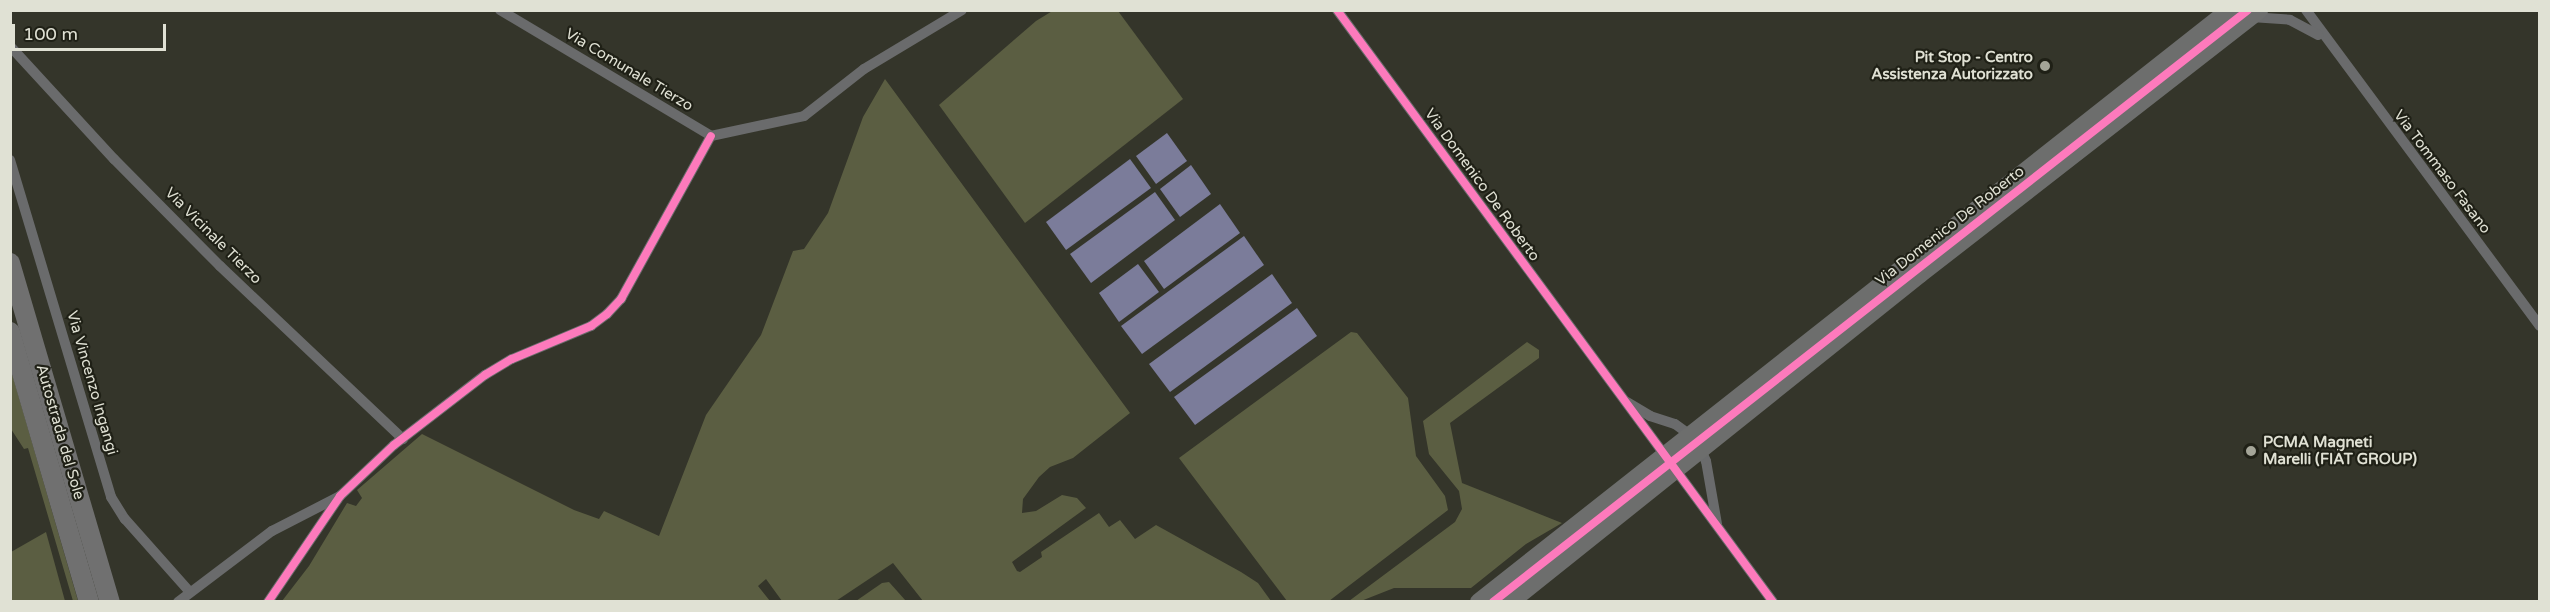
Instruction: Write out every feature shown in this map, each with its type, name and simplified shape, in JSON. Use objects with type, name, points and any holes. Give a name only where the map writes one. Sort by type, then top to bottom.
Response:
[{"type":"highway","points":[[1510,602],[1920,274],[2259,10]]},
{"type":"highway","points":[[1479,602],[2239,13]]},
{"type":"highway","name":"Autostrada del Sole","points":[[10,263],[110,602]]},
{"type":"highway","name":"Autostrada del Sole","points":[[10,332],[89,602]]},
{"type":"street","name":"Via Comunale Tierzo","points":[[500,10],[711,136]]},
{"type":"street","points":[[268,602],[340,496],[402,439],[485,375],[512,359],[591,326],[607,314],[621,299],[711,136],[804,116],[864,69],[962,10]]},
{"type":"street","name":"Via Domenico De Roberto","points":[[1337,10],[1668,463],[1773,602]]},
{"type":"street","name":"Via Tommaso Fasano","points":[[2306,10],[2321,36],[2540,326]]},
{"type":"street","name":"Via Domenico De Roberto","points":[[1493,602],[2239,13]]},
{"type":"street","name":"Via Tommaso Fasano","points":[[2239,13],[2290,20],[2321,36]]},
{"type":"street","name":"Via Vicinale Tierzo","points":[[10,46],[114,159],[220,266],[402,439]]},
{"type":"street","name":"Via Vincenzo Ingangi","points":[[10,160],[111,497],[125,519],[189,591]]},
{"type":"street","name":"Via Domenico De Roberto","points":[[1622,399],[1650,416],[1675,424],[1697,440],[1706,461],[1719,530]]},
{"type":"street","points":[[178,602],[189,591],[272,531],[340,496]]},
{"type":"green space","points":[[1054,10],[1118,11],[1183,99],[1025,223],[939,105],[1036,21]]},
{"type":"green space","points":[[885,79],[1130,413],[1073,458],[1050,467],[1039,477],[1023,499],[1022,513],[1036,511],[1062,495],[1077,498],[1086,508],[1012,562],[1017,571],[1020,572],[1042,557],[1041,552],[1099,513],[1109,527],[1120,520],[1135,539],[1156,525],[1258,583],[1271,601],[923,601],[893,563],[836,601],[782,601],[766,579],[758,586],[770,601],[282,601],[309,566],[347,503],[356,506],[362,498],[357,490],[422,434],[574,510],[599,519],[604,511],[659,536],[706,415],[761,335],[793,251],[804,249],[828,213],[863,117]]},
{"type":"green space","points":[[1351,332],[1357,333],[1408,398],[1416,456],[1445,496],[1448,510],[1329,601],[1287,601],[1179,458]]},
{"type":"green space","points":[[1527,342],[1539,350],[1539,358],[1450,423],[1462,483],[1562,523],[1526,544],[1471,588],[1394,588],[1361,601],[1349,601],[1455,522],[1462,509],[1459,491],[1429,454],[1423,421]]},
{"type":"green space","points":[[11,370],[78,601],[73,601],[28,448],[24,449],[11,429]]},
{"type":"green space","points":[[46,532],[65,601],[11,601],[11,552]]},
{"type":"green space","points":[[889,582],[906,601],[856,601],[882,583]]},
{"type":"water","points":[[1167,133],[1187,161],[1156,184],[1136,156]]},
{"type":"water","points":[[1130,159],[1151,188],[1066,250],[1046,222]]},
{"type":"water","points":[[1191,165],[1211,194],[1180,217],[1160,189]]},
{"type":"water","points":[[1155,192],[1175,220],[1091,283],[1070,254]]},
{"type":"water","points":[[1220,204],[1240,233],[1164,289],[1144,261]]},
{"type":"water","points":[[1244,236],[1264,265],[1142,354],[1121,326]]},
{"type":"water","points":[[1138,264],[1159,292],[1119,322],[1099,293]]},
{"type":"water","points":[[1272,274],[1292,303],[1170,392],[1149,364]]},
{"type":"water","points":[[1297,308],[1317,336],[1195,425],[1174,397]]},
{"type":"cycle path","points":[[1337,10],[1773,602]]},
{"type":"cycle path","points":[[1493,602],[2248,10]]},
{"type":"cycle path","points":[[268,602],[340,496],[394,445],[485,375],[512,359],[591,326],[607,314],[621,299],[711,136]]},
{"type":"place","name":"Pit Stop - Centro Assistenza Autorizzato","points":[[2045,66]]},
{"type":"place","name":"PCMA Magneti Marelli (FIAT GROUP)","points":[[2251,451]]}]
